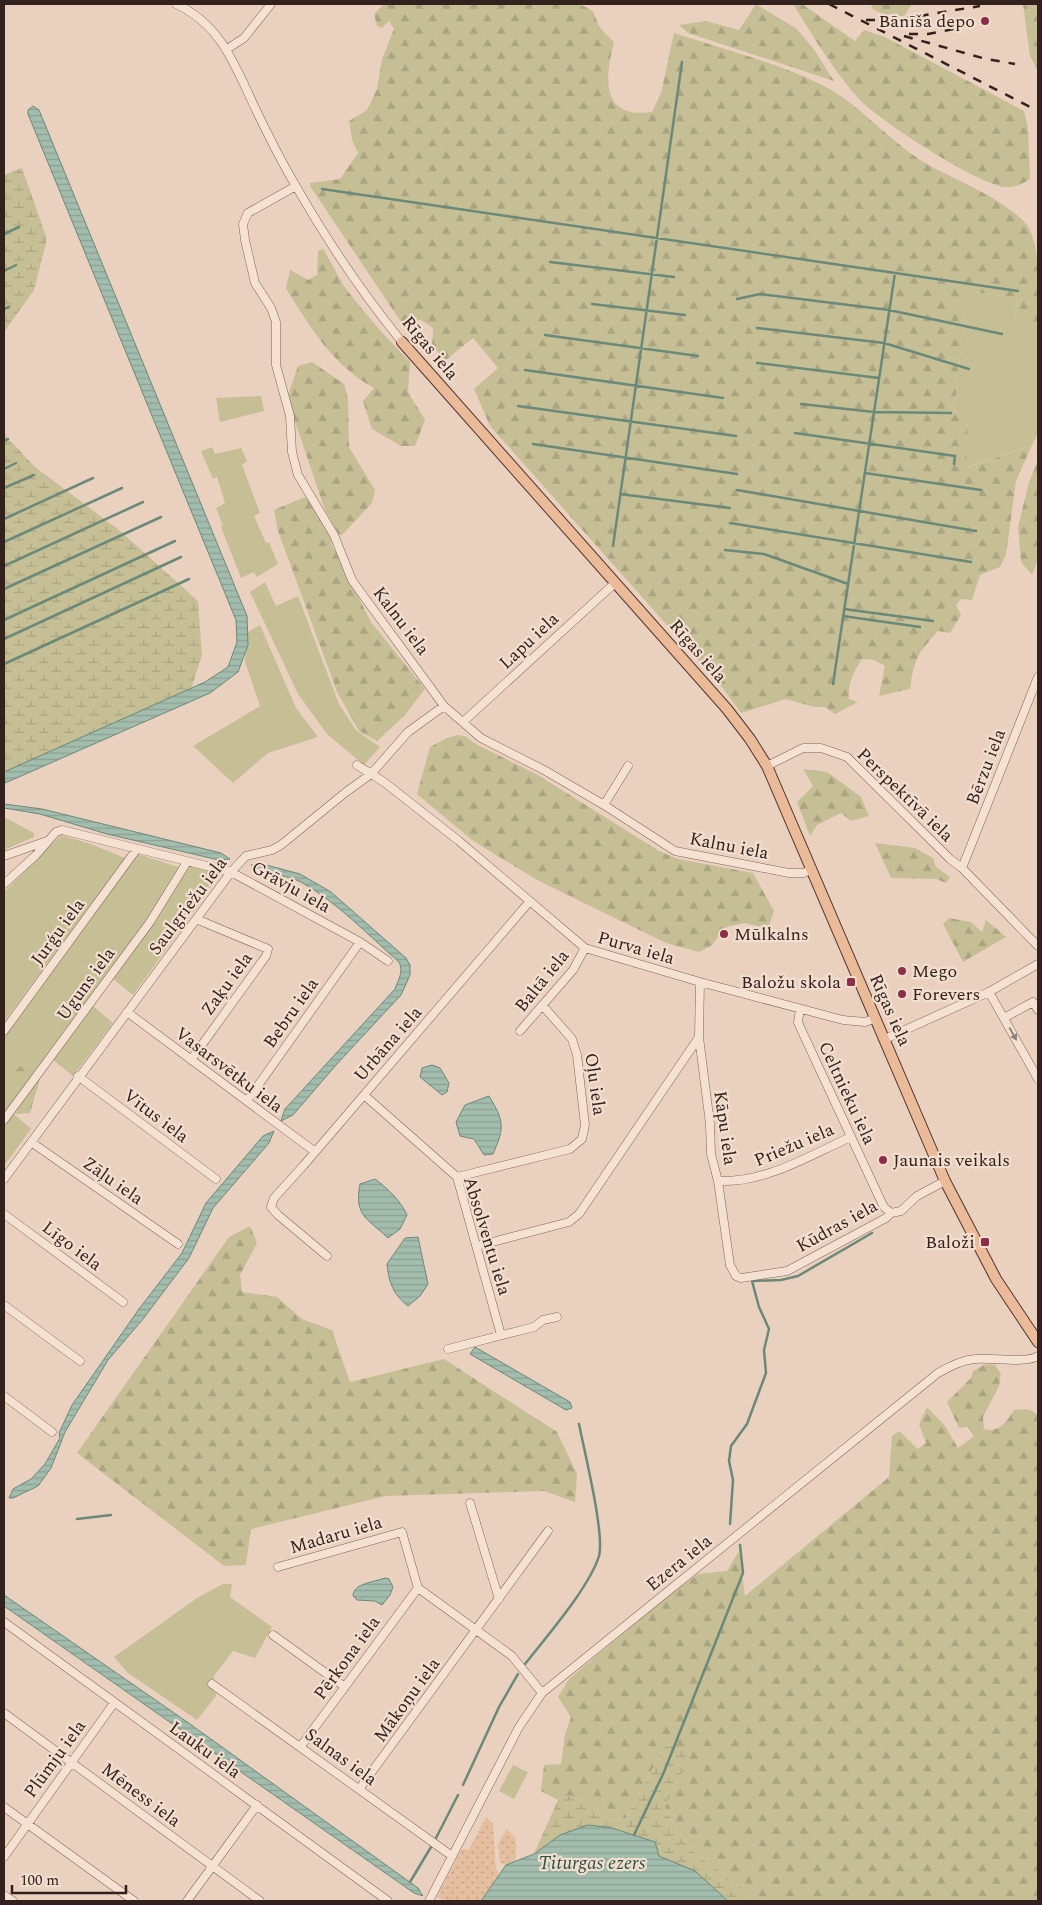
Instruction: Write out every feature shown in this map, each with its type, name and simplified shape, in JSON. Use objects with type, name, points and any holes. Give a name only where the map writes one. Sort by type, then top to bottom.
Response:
[{"type":"main road","name":"Rīgas iela","points":[[402,342],[727,709],[768,766],[945,1180],[991,1269],[1038,1342]]},
{"type":"street","name":"Rīgas iela","points":[[176,4],[206,23],[227,49],[296,186],[341,261],[402,342]]},
{"type":"street","points":[[227,49],[244,38],[271,4]]},
{"type":"street","name":"Kalnu iela","points":[[296,186],[248,213],[243,224],[250,267],[255,283],[272,308],[276,322],[276,365],[290,416],[295,462],[302,482],[339,544],[352,580],[444,706],[488,742],[544,770],[604,805],[675,851],[789,873],[804,873],[812,869]]},
{"type":"street","name":"Lapu iela","points":[[463,722],[615,582]]},
{"type":"street","name":"Bērzu iela","points":[[962,868],[1035,696],[1038,677]]},
{"type":"street","name":"Saulgriežu iela","points":[[4,1179],[78,1076],[231,872],[246,856],[272,850],[281,845],[371,774],[408,732],[444,706]]},
{"type":"street","name":"Perspektīvā iela","points":[[768,766],[804,748],[820,748],[847,757],[950,859],[962,868],[1038,946]]},
{"type":"street","name":"Purva iela","points":[[357,766],[384,782],[456,838],[585,948],[800,1009],[855,1022],[865,1022],[876,1018]]},
{"type":"street","points":[[604,805],[628,766]]},
{"type":"street","name":"Grāvju iela","points":[[47,840],[56,832],[62,830],[136,850],[231,872],[360,942],[388,962]]},
{"type":"street","points":[[4,856],[47,840]]},
{"type":"street","points":[[4,884],[36,855],[47,840]]},
{"type":"street","name":"Jurģu iela","points":[[4,1031],[136,850]]},
{"type":"street","name":"Uguns iela","points":[[4,1120],[150,922],[187,862]]},
{"type":"street","name":"Urbāna iela","points":[[327,1256],[271,1207],[274,1198],[530,901]]},
{"type":"street","name":"Zaķu iela","points":[[191,1060],[266,956],[268,949],[196,919]]},
{"type":"street","name":"Bebru iela","points":[[247,1101],[360,942]]},
{"type":"street","name":"Baltā iela","points":[[520,1031],[573,970],[585,948]]},
{"type":"street","points":[[885,1039],[989,992],[1038,964]]},
{"type":"street","name":"Kāpu iela","points":[[700,982],[699,1037],[710,1124],[711,1154],[718,1181],[730,1265],[736,1276]]},
{"type":"street","points":[[989,992],[1038,1079]]},
{"type":"street","points":[[1004,1018],[1033,1002],[1038,1010]]},
{"type":"street","name":"Oļu iela","points":[[457,1177],[570,1149],[577,1145],[582,1138],[585,1125],[575,1048],[566,1031],[542,1006]]},
{"type":"street","name":"Celtnieku iela","points":[[800,1009],[798,1022],[884,1207],[891,1213]]},
{"type":"street","name":"Vasarsvētku iela","points":[[127,1012],[314,1151]]},
{"type":"street","points":[[477,1246],[569,1222],[579,1214],[699,1037]]},
{"type":"street","name":"Vītus iela","points":[[78,1076],[216,1179]]},
{"type":"street","name":"Absolventu iela","points":[[364,1094],[457,1177],[501,1335]]},
{"type":"street","name":"Priežu iela","points":[[718,1181],[732,1182],[764,1176],[851,1137]]},
{"type":"street","name":"Zāļu iela","points":[[31,1142],[178,1244]]},
{"type":"street","name":"Kūdras iela","points":[[736,1276],[741,1278],[787,1271],[886,1218],[891,1213],[901,1211],[917,1196],[945,1180]]},
{"type":"street","name":"Līgo iela","points":[[4,1214],[123,1302]]},
{"type":"street","points":[[4,1305],[80,1362]]},
{"type":"street","points":[[448,1349],[534,1327],[543,1320],[557,1317]]},
{"type":"street","name":"Ezera iela","points":[[429,1901],[519,1727],[542,1693],[938,1373],[960,1362],[973,1359],[1027,1360],[1038,1356]]},
{"type":"street","points":[[4,1396],[52,1432]]},
{"type":"street","points":[[470,1503],[499,1599]]},
{"type":"street","points":[[477,1629],[548,1531]]},
{"type":"street","name":"Madaru iela","points":[[278,1567],[402,1532],[418,1588]]},
{"type":"street","points":[[418,1588],[512,1656],[542,1693]]},
{"type":"street","name":"Pērkona iela","points":[[301,1746],[418,1588]]},
{"type":"street","name":"Lauku iela","points":[[4,1622],[388,1901]]},
{"type":"street","name":"Mākoņu iela","points":[[360,1788],[477,1629]]},
{"type":"street","points":[[273,1636],[345,1687]]},
{"type":"street","name":"Salnas iela","points":[[212,1684],[360,1788],[452,1856]]},
{"type":"street","name":"Plūmju iela","points":[[4,1857],[114,1703]]},
{"type":"street","name":"Mēness iela","points":[[4,1713],[260,1901]]},
{"type":"street","points":[[187,1901],[256,1805]]},
{"type":"street","points":[[4,1807],[134,1901]]},
{"type":"street","points":[[4,1895],[13,1901]]},
{"type":"green space","points":[[384,4],[578,4],[590,9],[602,30],[614,42],[609,69],[608,82],[610,93],[615,102],[623,109],[635,112],[652,112],[661,93],[674,33],[772,64],[810,79],[841,96],[914,156],[994,199],[1007,207],[1027,225],[1032,235],[1037,259],[1038,324],[1015,320],[1017,298],[967,291],[954,411],[968,416],[966,468],[1032,445],[1016,481],[1006,555],[1000,567],[980,575],[972,600],[961,599],[956,605],[961,615],[950,633],[938,631],[921,651],[915,663],[910,689],[879,696],[885,666],[874,660],[862,659],[854,673],[849,689],[849,699],[858,702],[835,714],[825,707],[814,707],[786,699],[741,713],[722,687],[490,426],[474,389],[498,368],[473,338],[446,360],[432,346],[433,328],[421,320],[401,322],[310,186],[311,183],[340,179],[358,153],[352,140],[349,121],[367,110],[377,89],[382,59],[394,29],[389,21],[382,28],[377,26],[374,14]]},
{"type":"green space","points":[[756,4],[797,29],[813,48],[834,81],[688,33],[679,25],[706,21],[739,30]]},
{"type":"green space","points":[[793,4],[802,4],[855,41],[864,30],[885,37],[1024,111],[1028,128],[1030,179],[1012,187],[992,184],[952,164],[886,121],[858,98],[840,76]]},
{"type":"green space","points":[[873,4],[912,4],[904,16],[882,14],[871,8]]},
{"type":"green space","points":[[1023,4],[1038,4],[1038,71],[1030,56]]},
{"type":"green space","points":[[22,168],[47,239],[34,290],[4,332],[4,175]]},
{"type":"green space","points":[[323,249],[344,286],[410,362],[408,392],[425,420],[415,446],[401,446],[372,429],[363,401],[374,388],[359,379],[334,357],[313,331],[286,288],[290,270],[308,280],[317,275],[318,251]]},
{"type":"green space","points":[[967,291],[1017,298],[1015,320],[1038,324],[1038,433],[1032,445],[965,468],[968,416],[954,411]]},
{"type":"green space","points":[[312,362],[344,384],[348,398],[349,447],[375,490],[372,503],[342,535],[339,535],[325,510],[287,398],[298,366]]},
{"type":"green space","points":[[261,396],[264,411],[220,422],[216,398]]},
{"type":"green space","points":[[4,434],[35,467],[119,530],[198,601],[202,655],[191,689],[4,772]]},
{"type":"green space","points":[[212,447],[215,454],[241,448],[247,461],[242,465],[260,513],[254,516],[266,543],[269,542],[278,564],[257,577],[254,572],[241,578],[221,527],[223,526],[216,508],[225,503],[217,477],[213,479],[201,451]]},
{"type":"green space","points":[[1038,460],[1038,559],[1032,575],[1021,562],[1018,527],[1029,482]]},
{"type":"green space","points":[[305,497],[319,512],[333,538],[331,543],[371,622],[425,689],[404,716],[377,741],[359,731],[337,692],[278,531],[274,510]]},
{"type":"green space","points":[[265,582],[276,606],[298,596],[339,704],[356,730],[380,747],[364,765],[327,734],[298,694],[250,592]]},
{"type":"green space","points":[[260,625],[296,708],[318,737],[268,753],[233,783],[193,746],[260,706],[245,662],[246,633]]},
{"type":"green space","points":[[457,735],[465,736],[476,744],[538,775],[659,851],[678,859],[753,873],[774,911],[768,929],[745,923],[726,927],[711,946],[699,952],[666,943],[537,880],[472,840],[417,794],[430,747]]},
{"type":"green space","points":[[803,769],[827,772],[861,797],[869,816],[851,821],[841,813],[817,825],[810,836],[797,802],[813,786]]},
{"type":"green space","points":[[4,817],[34,833],[34,837],[4,850]]},
{"type":"green space","points":[[61,835],[91,844],[125,858],[4,1022],[4,892]]},
{"type":"green space","points":[[875,843],[915,848],[933,858],[936,867],[950,877],[946,883],[936,879],[891,878]]},
{"type":"green space","points":[[138,854],[181,868],[157,905],[4,1113],[4,1035]]},
{"type":"green space","points":[[189,865],[220,875],[133,995],[113,979]]},
{"type":"green space","points":[[949,918],[971,922],[982,932],[986,920],[1006,937],[963,962],[943,924]]},
{"type":"green space","points":[[93,1006],[113,1023],[73,1076],[52,1059]]},
{"type":"green space","points":[[22,1066],[40,1079],[30,1113],[16,1114],[22,1091],[6,1076]]},
{"type":"green space","points":[[13,1113],[31,1129],[4,1166],[4,1125]]},
{"type":"green space","points":[[250,1226],[257,1243],[240,1275],[242,1292],[277,1297],[302,1319],[332,1330],[350,1382],[444,1359],[557,1432],[577,1474],[575,1502],[544,1491],[386,1496],[251,1529],[246,1565],[224,1566],[77,1453],[229,1237]]},
{"type":"green space","points":[[986,1364],[995,1365],[1001,1374],[999,1386],[983,1417],[984,1429],[994,1430],[1002,1426],[1014,1410],[1030,1410],[1038,1416],[1038,1901],[747,1901],[744,1890],[692,1851],[664,1809],[692,1751],[665,1746],[626,1818],[612,1821],[591,1806],[569,1795],[558,1800],[541,1791],[544,1765],[561,1764],[565,1734],[571,1717],[558,1697],[569,1679],[665,1598],[698,1574],[727,1571],[739,1551],[745,1596],[889,1477],[892,1436],[899,1431],[918,1449],[926,1443],[919,1424],[927,1407],[945,1426],[958,1448],[974,1436],[968,1427],[959,1428],[947,1402],[971,1378],[973,1371]]},
{"type":"green space","points":[[223,1584],[232,1584],[230,1597],[272,1627],[255,1658],[233,1651],[214,1676],[216,1696],[197,1720],[128,1673],[114,1657],[197,1598]]},
{"type":"green space","points":[[665,1746],[693,1750],[664,1809],[692,1851],[744,1890],[747,1901],[728,1901],[695,1871],[659,1856],[612,1828],[602,1827],[560,1835],[534,1854],[558,1800],[569,1795],[591,1806],[612,1821],[626,1818]]},
{"type":"green space","points":[[513,1765],[528,1772],[514,1799],[499,1791]]},
{"type":"sand","points":[[486,1817],[493,1824],[496,1869],[499,1874],[481,1901],[446,1901],[437,1897],[462,1849],[469,1850]]},
{"type":"sand","points":[[506,1829],[516,1838],[516,1860],[506,1865],[500,1862],[498,1845]]},
{"type":"water","points":[[33,106],[39,110],[247,616],[248,645],[238,672],[210,693],[5,783],[4,772],[205,682],[228,667],[237,642],[236,620],[28,114],[28,110]]},
{"type":"water","points":[[4,804],[42,809],[221,853],[230,859],[219,860],[107,834],[40,814],[4,808]]},
{"type":"water","points":[[259,863],[300,874],[331,892],[406,958],[410,965],[410,975],[401,995],[293,1115],[281,1121],[285,1109],[395,989],[401,969],[399,962],[327,899],[301,882],[263,871],[251,865]]},
{"type":"water","points":[[432,1065],[440,1068],[449,1083],[447,1092],[442,1095],[420,1077],[422,1068]]},
{"type":"water","points":[[489,1096],[498,1112],[501,1130],[493,1154],[484,1155],[474,1139],[460,1136],[456,1122],[465,1105]]},
{"type":"water","points":[[274,1131],[269,1143],[213,1208],[189,1258],[143,1319],[108,1360],[65,1432],[51,1468],[38,1486],[13,1498],[9,1498],[13,1489],[31,1479],[45,1464],[60,1438],[59,1433],[72,1405],[139,1309],[182,1253],[206,1203],[263,1136]]},
{"type":"water","points":[[375,1179],[393,1195],[407,1215],[400,1229],[388,1238],[368,1221],[359,1203],[360,1184]]},
{"type":"water","points":[[418,1237],[428,1284],[420,1296],[408,1306],[393,1288],[387,1264],[405,1238]]},
{"type":"water","points":[[475,1347],[570,1402],[572,1408],[566,1410],[470,1354]]},
{"type":"water","points":[[385,1578],[389,1579],[393,1587],[390,1595],[382,1605],[375,1601],[357,1600],[353,1596],[360,1586]]},
{"type":"water","points":[[4,1595],[190,1724],[418,1888],[423,1896],[414,1893],[4,1606]]},
{"type":"water","name":"Titurgas ezers","points":[[588,1825],[612,1828],[655,1842],[659,1856],[695,1871],[728,1901],[481,1901],[506,1865],[534,1854],[560,1835]]},
{"type":"waterway","points":[[613,546],[682,62]]},
{"type":"waterway","points":[[322,189],[1018,291]]},
{"type":"waterway","points":[[4,234],[19,227]]},
{"type":"waterway","points":[[550,262],[674,277]]},
{"type":"waterway","points":[[4,271],[16,265]]},
{"type":"waterway","points":[[833,684],[895,273]]},
{"type":"waterway","points":[[737,299],[760,294],[889,310],[1002,334]]},
{"type":"waterway","points":[[592,304],[685,315]]},
{"type":"waterway","points":[[4,309],[9,307]]},
{"type":"waterway","points":[[757,328],[884,343],[969,369]]},
{"type":"waterway","points":[[545,335],[698,356]]},
{"type":"waterway","points":[[757,363],[879,378]]},
{"type":"waterway","points":[[525,370],[723,398]]},
{"type":"waterway","points":[[801,404],[874,412],[951,413]]},
{"type":"waterway","points":[[518,406],[736,436]]},
{"type":"waterway","points":[[795,433],[955,456],[954,464]]},
{"type":"waterway","points":[[4,441],[8,439]]},
{"type":"waterway","points":[[533,444],[737,474]]},
{"type":"waterway","points":[[4,469],[16,463]]},
{"type":"waterway","points":[[865,473],[981,490]]},
{"type":"waterway","points":[[4,488],[34,475]]},
{"type":"waterway","points":[[4,519],[93,478]]},
{"type":"waterway","points":[[4,542],[122,488]]},
{"type":"waterway","points":[[737,490],[976,531]]},
{"type":"waterway","points":[[620,494],[730,508]]},
{"type":"waterway","points":[[4,566],[143,502]]},
{"type":"waterway","points":[[4,589],[161,517]]},
{"type":"waterway","points":[[730,523],[971,562]]},
{"type":"waterway","points":[[4,620],[175,541]]},
{"type":"waterway","points":[[725,550],[764,554],[848,584]]},
{"type":"waterway","points":[[4,639],[181,557]]},
{"type":"waterway","points":[[4,664],[189,579]]},
{"type":"waterway","points":[[844,609],[933,621]]},
{"type":"waterway","points":[[843,616],[920,627]]},
{"type":"waterway","points":[[730,1524],[733,1480],[729,1461],[731,1446],[747,1424],[766,1373],[764,1350],[769,1329],[759,1307],[752,1281],[781,1280],[798,1276],[872,1233]]},
{"type":"waterway","points":[[525,1664],[577,1597],[594,1569],[599,1556],[597,1511],[579,1424]]},
{"type":"waterway","points":[[77,1519],[111,1515]]},
{"type":"waterway","points":[[634,1835],[664,1772],[743,1573],[740,1545]]},
{"type":"waterway","points":[[463,1785],[499,1707],[518,1674]]},
{"type":"waterway","points":[[436,1838],[458,1795]]},
{"type":"waterway","points":[[410,1882],[431,1847]]},
{"type":"railway","points":[[829,4],[1038,111]]},
{"type":"railway","points":[[866,20],[895,20],[980,6]]},
{"type":"railway","points":[[909,34],[928,34],[959,28]]},
{"type":"railway","points":[[904,36],[986,59],[1015,64]]},
{"type":"place","name":"Bānīša depo","points":[[985,21]]},
{"type":"place","name":"Mūlkalns","points":[[724,934]]},
{"type":"place","name":"Mego","points":[[902,971]]},
{"type":"place","name":"Baložu skola","points":[[851,982]]},
{"type":"place","name":"Forevers","points":[[902,994]]},
{"type":"place","name":"Jaunais veikals","points":[[883,1160]]},
{"type":"place","name":"Baloži","points":[[985,1242]]}]
